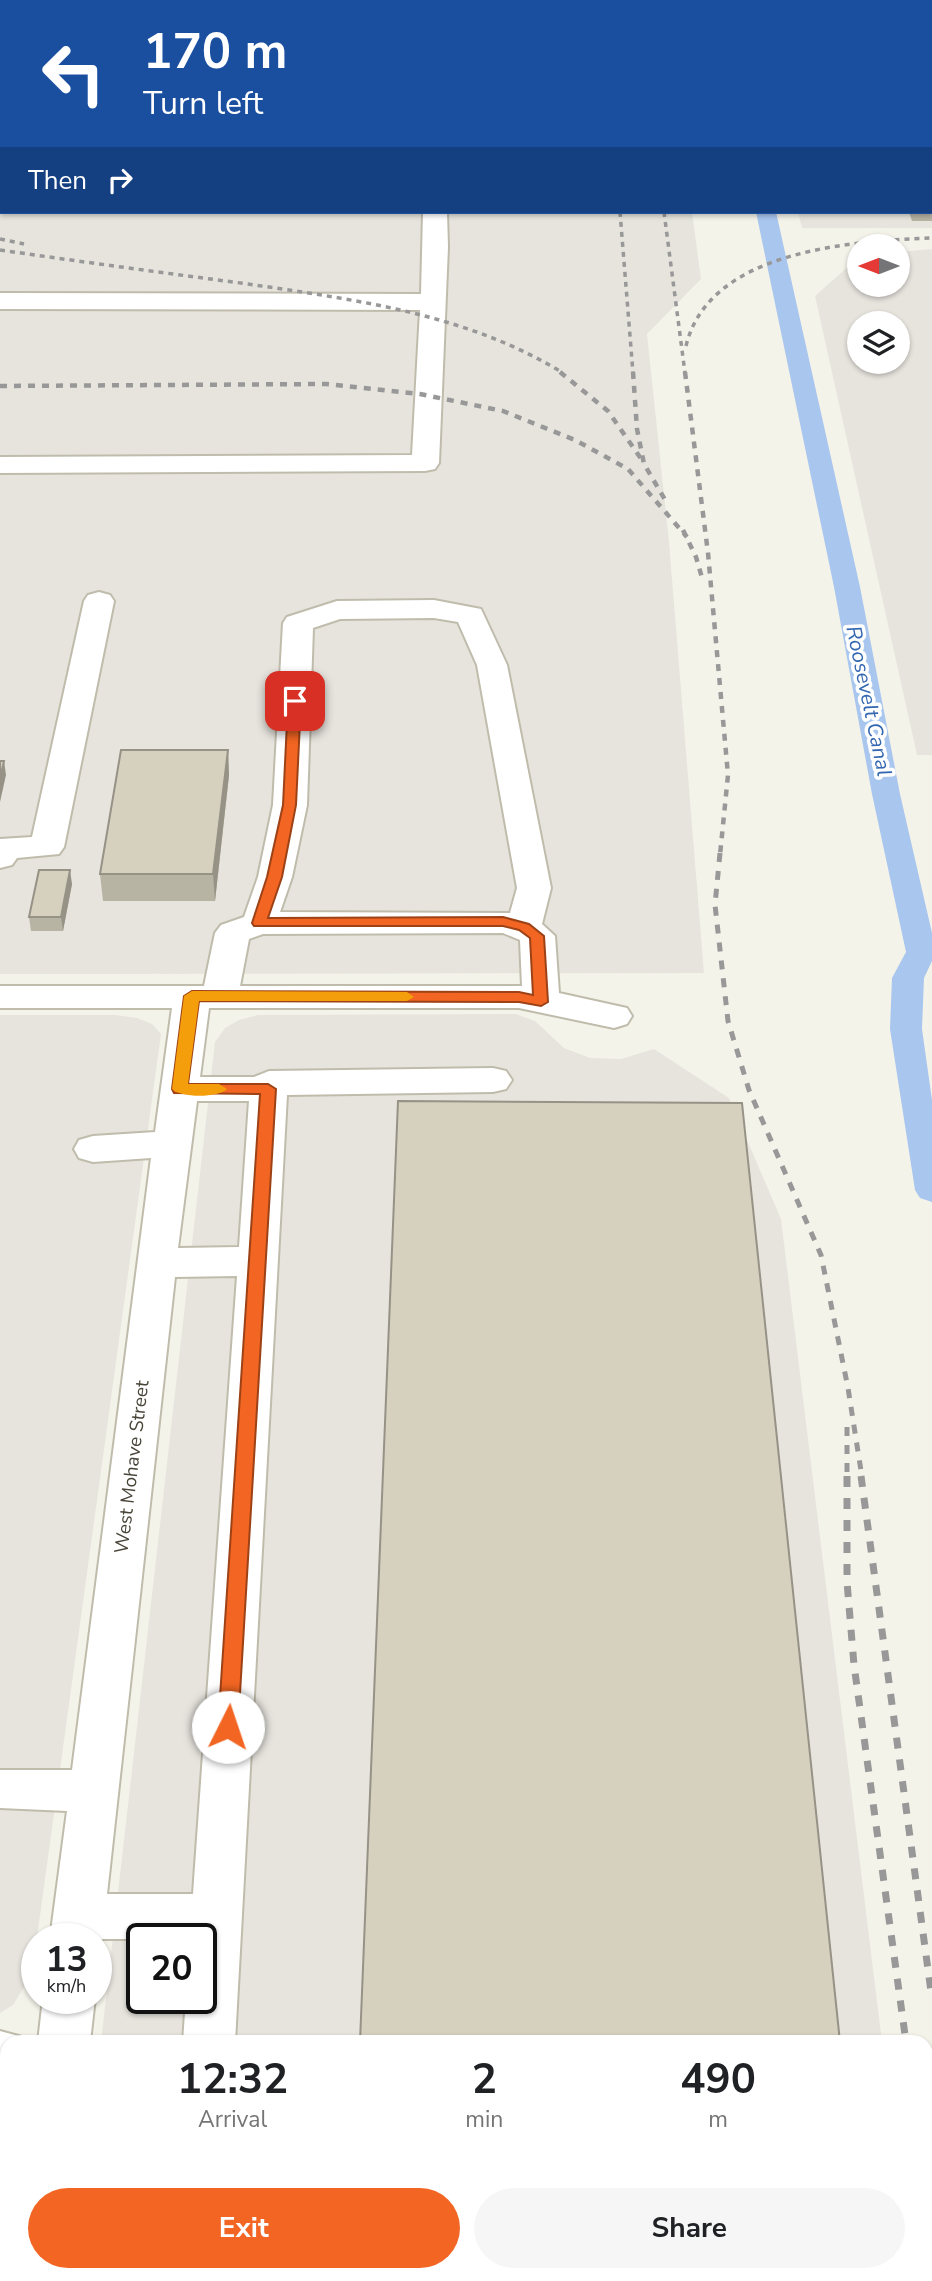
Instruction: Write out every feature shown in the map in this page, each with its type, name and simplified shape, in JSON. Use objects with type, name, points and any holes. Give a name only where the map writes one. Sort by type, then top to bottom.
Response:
[{"type":"street","points":[[0,465],[425,463],[436,247],[435,214]]},
{"type":"street","points":[[0,301],[433,302]]},
{"type":"street","points":[[0,858],[4,848],[47,847],[99,601]]},
{"type":"street","points":[[524,927],[534,888],[492,665],[470,615],[434,610],[337,610],[298,623],[290,805],[275,877],[259,923],[503,922],[524,927],[537,936],[541,1002]]},
{"type":"street","name":"West Mohave Street","points":[[78,1923],[156,1263],[180,1089],[206,996],[233,933],[259,923]]},
{"type":"street","points":[[0,996],[519,997],[614,1016]]},
{"type":"street","points":[[209,2035],[269,1083],[492,1080]]},
{"type":"street","points":[[180,1089],[268,1089]]},
{"type":"street","points":[[93,1149],[172,1144]]},
{"type":"street","points":[[156,1263],[258,1261]]},
{"type":"street","points":[[5,1789],[94,1791]]},
{"type":"street","points":[[112,1925],[216,1917]]},
{"type":"street","points":[[65,2035],[67,2014]]},
{"type":"shaded area","points":[[0,214],[692,214],[701,279],[647,334],[669,542],[704,973],[0,974]]},
{"type":"shaded area","points":[[798,214],[932,214],[932,228],[802,228]]},
{"type":"shaded area","points":[[932,249],[932,755],[917,755],[815,296],[847,268],[847,298],[910,298],[910,251]]},
{"type":"shaded area","points":[[516,1014],[535,1021],[564,1048],[590,1058],[621,1059],[654,1049],[729,1098],[781,1219],[881,2035],[102,2035],[104,2014],[112,2014],[112,1946],[215,1042],[225,1028],[239,1020],[258,1015]]},
{"type":"shaded area","points":[[0,1015],[115,1015],[137,1018],[152,1024],[161,1034],[39,1923],[21,1923],[21,1992],[13,2005],[0,2013]]},
{"type":"building","points":[[121,750],[228,750],[213,874],[100,874]]},
{"type":"building","points":[[0,761],[4,761],[0,778]]},
{"type":"building","points":[[39,870],[70,870],[61,917],[29,917]]},
{"type":"building","points":[[398,1101],[742,1103],[839,2035],[360,2035]]},
{"type":"waterway","name":"Roosevelt Canal","points":[[766,214],[847,587],[886,794],[921,952],[908,978],[906,1029],[932,1190]]},
{"type":"railway","points":[[620,214],[633,373]]},
{"type":"railway","points":[[664,214],[685,373]]},
{"type":"railway","points":[[686,346],[700,314],[723,289],[753,270],[788,257],[825,248],[932,238]]},
{"type":"railway","points":[[0,239],[24,244]]},
{"type":"railway","points":[[0,250],[289,290],[410,312],[489,336],[563,373]]},
{"type":"railway","points":[[560,372],[608,411],[644,463]]},
{"type":"railway","points":[[633,372],[637,429],[644,463]]},
{"type":"railway","points":[[685,372],[708,553],[728,775],[720,855]]},
{"type":"railway","points":[[0,386],[326,384],[420,394],[503,411],[575,440],[628,469],[686,535]]},
{"type":"railway","points":[[644,463],[667,503]]},
{"type":"railway","points":[[683,530],[686,535]]},
{"type":"railway","points":[[686,535],[703,581]]},
{"type":"railway","points":[[720,853],[715,905],[728,1021],[749,1090],[821,1255],[848,1388],[862,1477]]},
{"type":"railway","points":[[847,1427],[847,1582],[854,1665],[905,2035]]},
{"type":"railway","points":[[861,1476],[932,1999]]},
{"type":"slow traffic","points":[[219,1089],[180,1089],[192,996],[407,997]]},
{"type":"route","points":[[228,1727],[268,1089],[180,1089],[192,996],[519,997],[541,1002],[537,936],[524,927],[503,922],[259,923],[275,877],[290,805],[295,701]]}]
